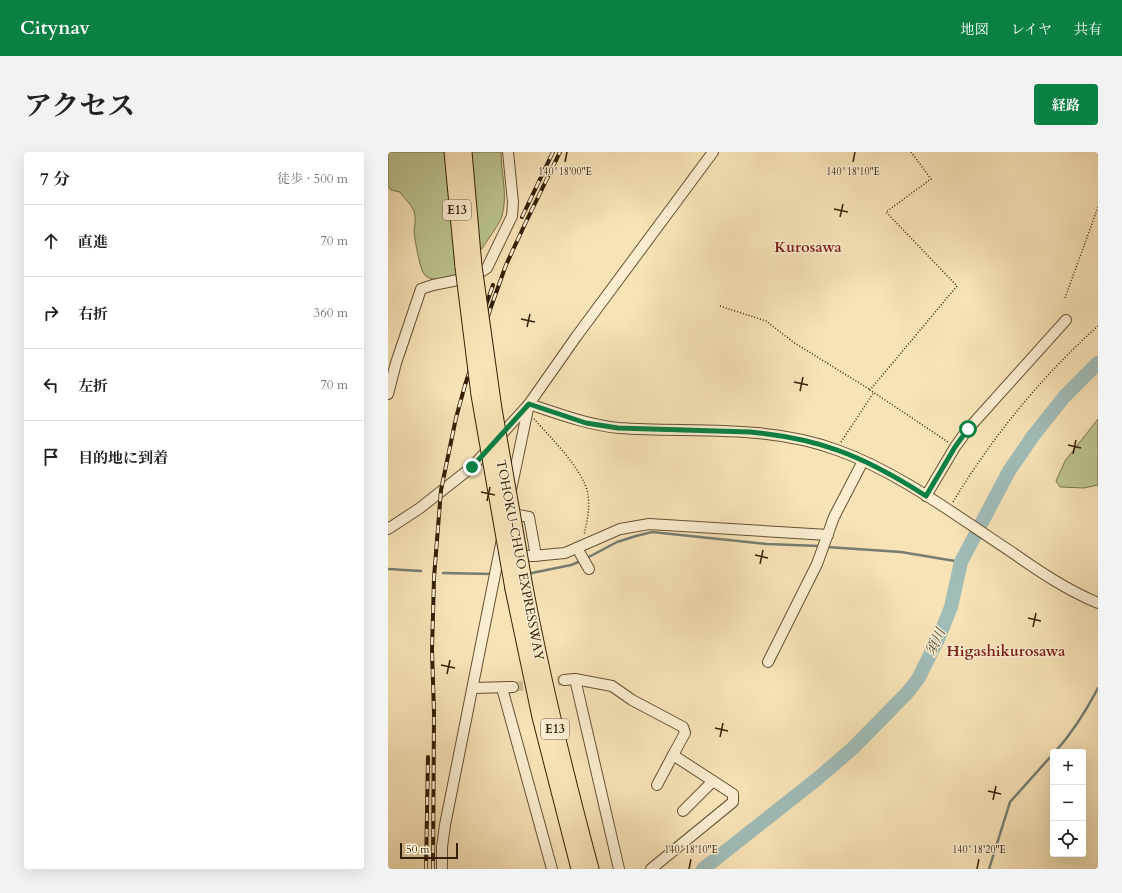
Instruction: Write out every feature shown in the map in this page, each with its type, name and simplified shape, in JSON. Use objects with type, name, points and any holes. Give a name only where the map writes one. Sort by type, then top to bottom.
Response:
[{"type":"highway","name":"TOHOKU-CHUO EXPRESSWAY","points":[[452,152],[469,266],[494,409],[519,588],[533,632],[567,780],[591,869]]},
{"type":"highway","name":"TOHOKU-CHUO EXPRESSWAY","points":[[464,152],[469,266]]},
{"type":"highway","name":"E13","points":[[519,588],[540,716],[579,869]]},
{"type":"street","points":[[388,394],[396,363],[421,290],[433,285],[473,277],[487,268],[498,246],[512,216],[513,202],[508,152]]},
{"type":"street","points":[[388,529],[420,508],[472,467],[528,408],[576,337],[713,152]]},
{"type":"street","points":[[926,496],[955,447],[968,429],[1066,320]]},
{"type":"street","points":[[528,408],[586,423],[618,428],[704,430],[771,434],[804,440],[836,449],[863,460],[898,479],[962,519],[1052,580],[1098,603]]},
{"type":"street","points":[[442,869],[442,848],[445,825],[528,408]]},
{"type":"street","points":[[768,662],[817,564],[834,517],[863,460]]},
{"type":"street","points":[[507,512],[530,517],[536,556]]},
{"type":"street","points":[[498,557],[536,556],[565,553],[580,549],[620,529],[649,524],[827,538]]},
{"type":"street","points":[[580,549],[589,568]]},
{"type":"street","points":[[564,680],[575,680],[612,686],[632,700],[683,727],[685,733],[657,784]]},
{"type":"street","points":[[575,680],[619,869]]},
{"type":"street","points":[[473,688],[513,687]]},
{"type":"street","points":[[502,688],[552,869]]},
{"type":"street","points":[[651,869],[733,802],[733,794],[673,755]]},
{"type":"street","points":[[684,811],[713,781]]},
{"type":"path","points":[[870,390],[957,286],[886,212],[931,179],[911,152]]},
{"type":"path","points":[[1065,298],[1098,208]]},
{"type":"path","points":[[720,306],[766,321],[793,342],[874,392],[955,447]]},
{"type":"path","points":[[948,510],[984,454],[1023,402],[1058,364],[1098,326]]},
{"type":"path","points":[[836,449],[874,392]]},
{"type":"path","points":[[528,408],[572,464],[584,482],[588,493],[589,507],[580,549]]},
{"type":"green space","points":[[388,152],[501,152],[504,192],[504,208],[502,216],[486,242],[468,267],[464,270],[453,276],[440,279],[428,277],[422,271],[415,239],[414,211],[400,192],[391,190],[388,186]]},
{"type":"green space","points":[[1098,419],[1098,485],[1084,488],[1060,487],[1056,481],[1065,461]]},
{"type":"waterway","name":"須川","points":[[703,869],[817,779],[853,748],[907,693],[918,679],[939,637],[951,607],[961,562],[1009,471],[1033,436],[1064,397],[1098,363]]},
{"type":"waterway","points":[[585,559],[617,542],[652,532],[767,544],[820,546]]},
{"type":"waterway","points":[[827,547],[901,552],[961,562]]},
{"type":"waterway","points":[[527,574],[571,565],[581,561]]},
{"type":"waterway","points":[[388,569],[421,571]]},
{"type":"waterway","points":[[443,573],[493,574]]},
{"type":"waterway","points":[[1057,749],[1078,722],[1098,688]]},
{"type":"waterway","points":[[989,869],[1010,802],[1050,757]]},
{"type":"tunnel","points":[[513,687],[564,680]]},
{"type":"railway","points":[[522,217],[553,152]]},
{"type":"railway","points":[[433,869],[434,713],[432,650],[434,578],[441,490],[456,418],[465,385],[491,307],[506,265],[560,152]]},
{"type":"railway","points":[[479,325],[493,285]]},
{"type":"railway","points":[[426,869],[428,757]]},
{"type":"district","name":"Kurosawa","points":[[808,247]]},
{"type":"district","name":"Higashikurosawa","points":[[1006,651]]},
{"type":"route","points":[[472,467],[529,404],[586,423],[618,428],[750,432],[804,440],[836,449],[863,460],[926,496],[955,447],[968,429]]}]
